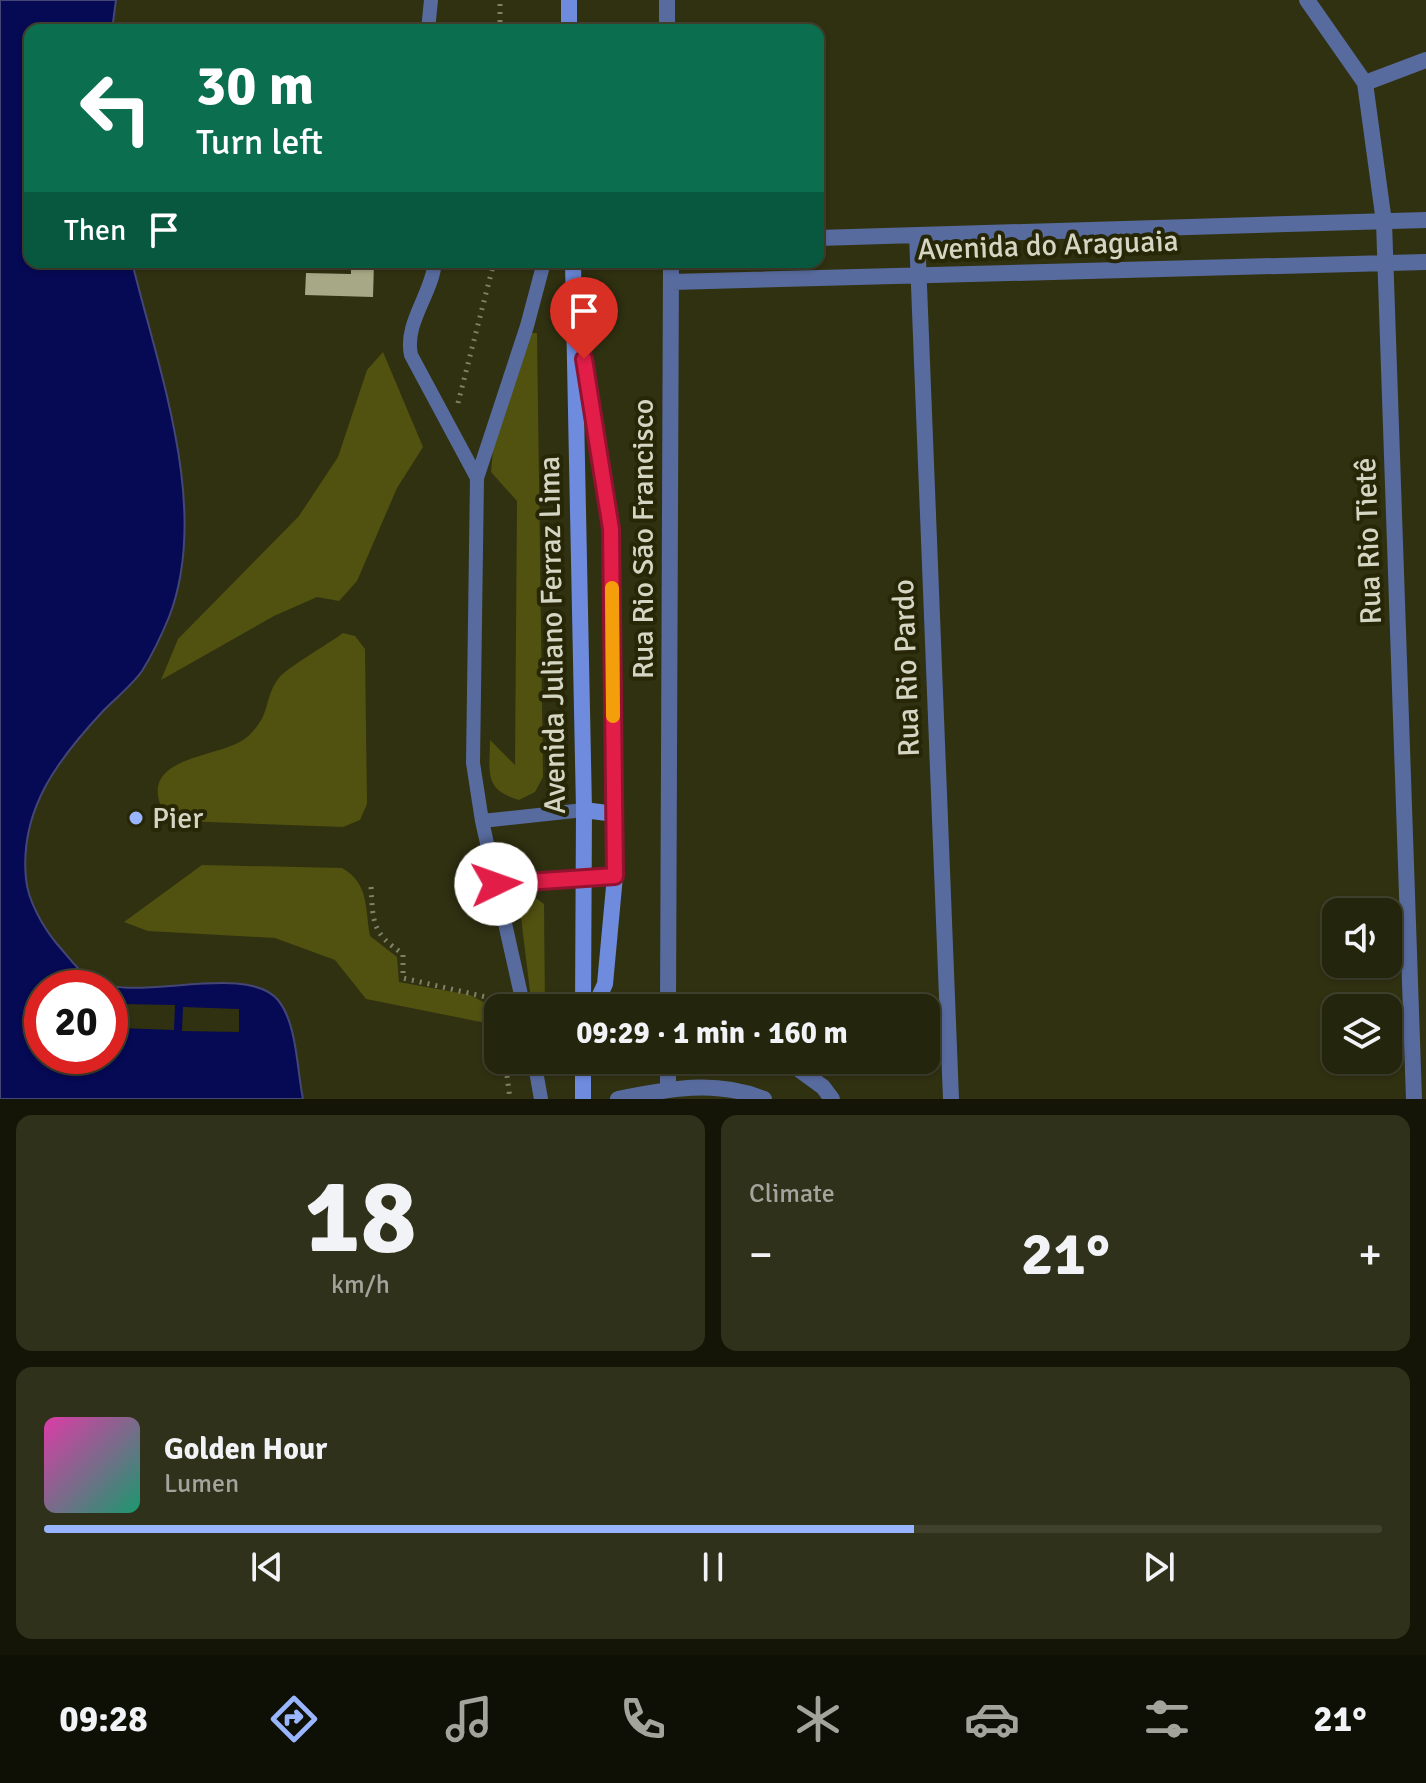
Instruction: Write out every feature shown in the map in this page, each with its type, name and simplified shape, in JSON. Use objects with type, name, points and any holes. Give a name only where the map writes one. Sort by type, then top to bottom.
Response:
[{"type":"main road","points":[[569,0],[569,24]]},
{"type":"main road","name":"Avenida Juliano Ferraz Lima","points":[[573,268],[584,810],[581,879],[583,994]]},
{"type":"main road","points":[[574,303],[611,529],[615,876],[605,984],[600,994]]},
{"type":"main road","points":[[584,810],[615,814]]},
{"type":"main road","points":[[581,879],[615,876]]},
{"type":"main road","points":[[583,1074],[583,1099]]},
{"type":"street","points":[[667,0],[667,24]]},
{"type":"street","name":"Rua Rio Tietê","points":[[1307,0],[1365,83],[1388,263],[1414,1099]]},
{"type":"street","points":[[1365,83],[1426,60]]},
{"type":"street","name":"Avenida do Araguaia","points":[[824,238],[1426,220]]},
{"type":"street","name":"Rua Rio Pardo","points":[[917,235],[951,1099]]},
{"type":"street","name":"Avenida do Araguaia","points":[[672,282],[1426,262]]},
{"type":"street","name":"Rua Rio São Francisco","points":[[668,994],[671,268]]},
{"type":"street","points":[[668,1074],[668,1089]]},
{"type":"street","points":[[805,1074],[823,1087],[832,1099]]},
{"type":"street","points":[[618,1099],[668,1089],[708,1086],[764,1099]]},
{"type":"lane","points":[[429,24],[431,0]]},
{"type":"lane","points":[[435,268],[434,278],[409,344],[411,355],[477,478]]},
{"type":"lane","points":[[521,994],[482,821],[473,763],[477,478],[527,326],[542,268]]},
{"type":"lane","points":[[482,821],[584,810]]},
{"type":"lane","points":[[496,884],[581,879]]},
{"type":"lane","points":[[537,1074],[541,1099]]},
{"type":"path","points":[[500,0],[500,24]]},
{"type":"path","points":[[449,426],[463,392],[493,268]]},
{"type":"path","points":[[371,887],[373,919],[380,938],[403,954],[403,978],[484,997]]},
{"type":"path","points":[[507,1074],[510,1099]]},
{"type":"shaded area","points":[[0,0],[116,0],[113,24],[24,24],[24,268],[134,268],[176,439],[183,485],[185,531],[181,575],[169,617],[157,644],[142,671],[87,728],[58,766],[36,807],[29,830],[25,854],[26,879],[33,905],[57,944],[80,970],[24,970],[24,1074],[128,1074],[128,988],[215,983],[262,989],[278,1000],[293,1034],[303,1099],[0,1099]]},
{"type":"shaded area","points":[[527,333],[537,333],[543,777],[535,792],[519,800],[499,791],[490,771],[490,740],[515,765],[517,501],[491,472],[494,439]]},
{"type":"shaded area","points":[[383,352],[423,447],[397,488],[357,581],[339,601],[317,597],[274,616],[161,680],[178,639],[299,516],[338,457],[367,370]]},
{"type":"shaded area","points":[[343,633],[355,636],[365,649],[367,804],[360,820],[343,827],[182,821],[166,814],[158,791],[162,778],[186,761],[247,737],[264,715],[278,679]]},
{"type":"shaded area","points":[[202,865],[342,868],[351,874],[361,889],[370,936],[397,957],[399,982],[470,995],[484,1002],[484,1023],[366,999],[335,960],[275,938],[148,931],[124,922]]},
{"type":"shaded area","points":[[537,899],[544,904],[545,994],[530,994],[520,909],[526,901]]},
{"type":"pier","points":[[128,1004],[175,1005],[174,1030],[128,1028]]},
{"type":"pier","points":[[183,1007],[239,1009],[239,1032],[182,1031]]},
{"type":"building","points":[[351,268],[374,268],[373,297],[305,295],[306,273],[351,274]]},
{"type":"slow traffic","points":[[612,588],[613,716]]},
{"type":"place","name":"Pier","points":[[136,818]]},
{"type":"route","points":[[496,884],[615,876],[611,529],[584,359]]}]
